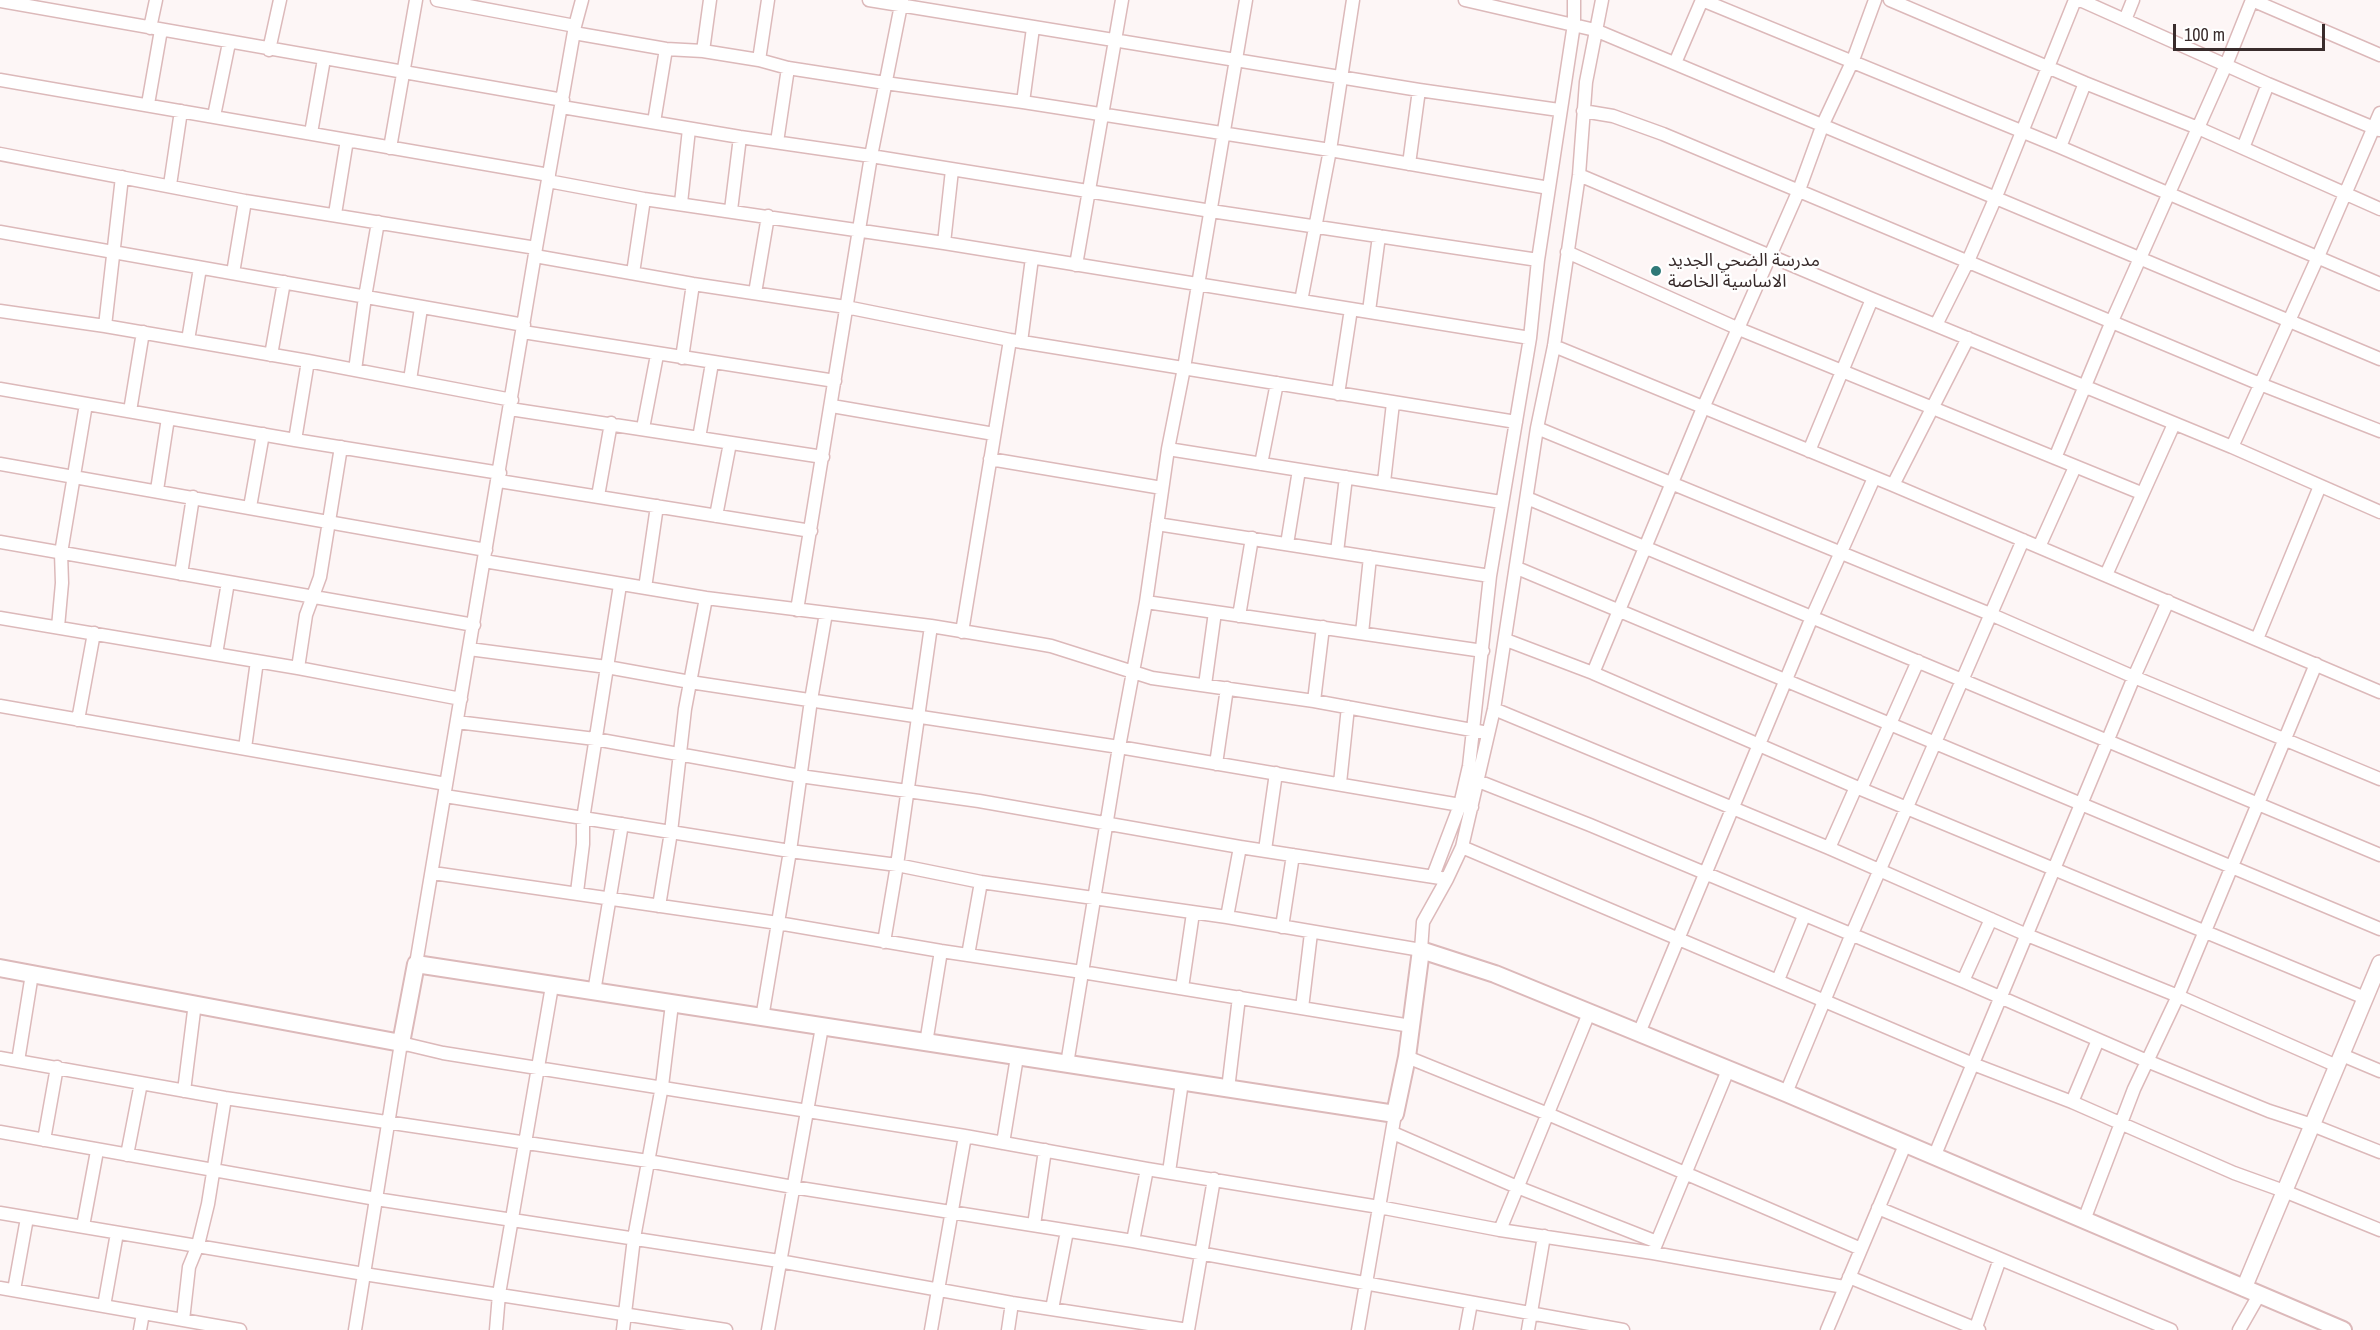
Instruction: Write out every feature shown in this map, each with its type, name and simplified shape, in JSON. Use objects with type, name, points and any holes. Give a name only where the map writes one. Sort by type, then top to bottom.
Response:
[{"type":"main road","points":[[0,968],[401,1043],[416,964],[1395,1114],[1412,1026],[1421,950],[1479,968],[1786,1093],[2343,1330]]},
{"type":"street","points":[[148,104],[156,0]]},
{"type":"street","points":[[269,50],[280,0]]},
{"type":"street","points":[[390,148],[416,0]]},
{"type":"street","points":[[437,0],[666,49],[703,51],[759,60],[788,68],[1330,150],[1549,188]]},
{"type":"street","points":[[416,964],[548,178],[574,29],[582,0]]},
{"type":"street","points":[[703,51],[710,0]]},
{"type":"street","points":[[759,60],[768,0]]},
{"type":"street","points":[[869,0],[901,2],[1033,28],[1419,90],[1559,110]]},
{"type":"street","points":[[1076,265],[1122,0]]},
{"type":"street","points":[[1067,1064],[1119,747],[1146,602],[1168,449],[1184,368],[1246,0]]},
{"type":"street","points":[[1302,301],[1330,150],[1353,0]]},
{"type":"street","points":[[1466,0],[1595,30],[2380,359]]},
{"type":"street","points":[[0,706],[245,748],[583,819],[897,865],[981,882],[1227,917],[1421,950],[1423,922],[1462,847],[1490,576],[1530,338],[1538,260],[1559,110],[1574,24],[1574,0]]},
{"type":"street","points":[[1433,876],[1478,781],[1494,709],[1537,428],[1554,346],[1579,175],[1586,82],[1602,0]]},
{"type":"street","points":[[1675,63],[1702,0],[1853,60],[2170,193],[2380,285]]},
{"type":"street","points":[[1593,674],[1703,408],[1799,190],[1823,124],[1853,60],[1875,0]]},
{"type":"street","points":[[1890,0],[2085,83],[2198,128],[2380,209]]},
{"type":"street","points":[[1936,325],[1968,261],[1995,199],[2075,0]]},
{"type":"street","points":[[2080,0],[2268,84],[2377,129]]},
{"type":"street","points":[[2125,20],[2133,0]]},
{"type":"street","points":[[2055,458],[2252,0],[2380,55]]},
{"type":"street","points":[[0,1],[562,103],[689,129],[1538,260]]},
{"type":"street","points":[[797,610],[871,156],[901,2]]},
{"type":"street","points":[[1023,102],[1033,28]]},
{"type":"street","points":[[214,116],[229,43]]},
{"type":"street","points":[[654,122],[666,49]]},
{"type":"street","points":[[311,133],[324,59]]},
{"type":"street","points":[[777,142],[788,68]]},
{"type":"street","points":[[0,80],[311,133],[548,178],[644,199],[944,243],[1530,338]]},
{"type":"street","points":[[2060,147],[2085,83]]},
{"type":"street","points":[[2243,148],[2268,84]]},
{"type":"street","points":[[1409,164],[1419,90]]},
{"type":"street","points":[[170,185],[181,111]]},
{"type":"street","points":[[1583,111],[1613,116],[1664,134],[2260,384],[2380,430]]},
{"type":"street","points":[[2232,447],[2318,259],[2345,194],[2377,129],[2380,113]]},
{"type":"street","points":[[681,203],[689,129]]},
{"type":"street","points":[[731,210],[740,137]]},
{"type":"street","points":[[335,214],[347,140]]},
{"type":"street","points":[[0,154],[245,201],[378,222],[693,284],[846,307],[1015,341],[1516,422]]},
{"type":"street","points":[[944,243],[952,170]]},
{"type":"street","points":[[1579,175],[1872,299],[2232,447],[2380,512]]},
{"type":"street","points":[[105,326],[122,177]]},
{"type":"street","points":[[633,273],[644,199]]},
{"type":"street","points":[[233,273],[245,201]]},
{"type":"street","points":[[755,293],[768,216]]},
{"type":"street","points":[[355,370],[378,222]]},
{"type":"street","points":[[0,232],[365,297],[657,355],[835,381]]},
{"type":"street","points":[[1369,311],[1379,236]]},
{"type":"street","points":[[1567,252],[1739,329],[2141,493]]},
{"type":"street","points":[[962,632],[994,434],[1032,258]]},
{"type":"street","points":[[188,340],[200,268]]},
{"type":"street","points":[[271,355],[284,282]]},
{"type":"street","points":[[682,358],[693,284]]},
{"type":"street","points":[[1809,451],[1872,299]]},
{"type":"street","points":[[410,380],[421,308]]},
{"type":"street","points":[[1338,394],[1351,309]]},
{"type":"street","points":[[0,311],[143,332],[308,361],[410,380],[511,404],[610,423],[823,457]]},
{"type":"street","points":[[130,411],[143,332]]},
{"type":"street","points":[[1893,485],[1968,338]]},
{"type":"street","points":[[1554,346],[1893,485],[2379,690]]},
{"type":"street","points":[[643,428],[657,355]]},
{"type":"street","points":[[295,440],[308,361]]},
{"type":"street","points":[[699,438],[712,363]]},
{"type":"street","points":[[1262,464],[1277,383]]},
{"type":"street","points":[[0,388],[341,447],[598,496],[811,531]]},
{"type":"street","points":[[1384,482],[1393,403]]},
{"type":"street","points":[[58,627],[63,583],[61,553],[86,404]]},
{"type":"street","points":[[832,406],[994,434]]},
{"type":"street","points":[[157,490],[168,418]]},
{"type":"street","points":[[598,496],[610,423]]},
{"type":"street","points":[[2106,575],[2174,424]]},
{"type":"street","points":[[1537,428],[1673,482],[2380,779]]},
{"type":"street","points":[[250,507],[263,434]]},
{"type":"street","points":[[717,516],[730,443]]},
{"type":"street","points":[[298,668],[306,615],[320,577],[341,447]]},
{"type":"street","points":[[1168,449],[1501,502]]},
{"type":"street","points":[[990,459],[1162,488]]},
{"type":"street","points":[[0,464],[328,521],[620,585],[931,626],[1051,646],[1152,678],[1314,701],[1488,734]]},
{"type":"street","points":[[2039,547],[2075,467]]},
{"type":"street","points":[[1287,544],[1299,470]]},
{"type":"street","points":[[1337,552],[1346,477]]},
{"type":"street","points":[[1640,1034],[1677,939],[1812,617],[1874,478]]},
{"type":"street","points":[[2256,639],[2320,486]]},
{"type":"street","points":[[181,574],[193,497]]},
{"type":"street","points":[[1527,498],[1645,545],[1812,617],[2259,802],[2380,855]]},
{"type":"street","points":[[645,588],[657,506]]},
{"type":"street","points":[[1157,524],[1490,576]]},
{"type":"street","points":[[1239,616],[1252,538]]},
{"type":"street","points":[[1786,1093],[1851,936],[2023,540]]},
{"type":"street","points":[[0,542],[474,625]]},
{"type":"street","points":[[1362,633],[1370,557]]},
{"type":"street","points":[[1517,568],[2380,929]]},
{"type":"street","points":[[216,654],[228,582]]},
{"type":"street","points":[[577,892],[583,844],[583,819],[620,585]]},
{"type":"street","points":[[659,906],[671,832],[683,719],[706,598]]},
{"type":"street","points":[[1934,1157],[2134,677],[2169,601]]},
{"type":"street","points":[[1146,602],[1483,651]]},
{"type":"street","points":[[1205,685],[1215,612]]},
{"type":"street","points":[[762,1018],[790,851],[810,700],[826,613]]},
{"type":"street","points":[[0,618],[298,668],[461,699]]},
{"type":"street","points":[[884,942],[931,626]]},
{"type":"street","points":[[1314,701],[1323,627]]},
{"type":"street","points":[[78,720],[94,633]]},
{"type":"street","points":[[1506,640],[1593,674],[1859,788],[2206,931],[2372,993]]},
{"type":"street","points":[[469,649],[607,667],[690,682],[1119,747],[1466,806]]},
{"type":"street","points":[[245,748],[257,661]]},
{"type":"street","points":[[1829,849],[1918,661]]},
{"type":"street","points":[[2084,1220],[2147,1061],[2206,931],[2316,664]]},
{"type":"street","points":[[1216,764],[1227,688]]},
{"type":"street","points":[[1340,783],[1348,707]]},
{"type":"street","points":[[1494,709],[1829,849],[2027,935],[2339,1060],[2380,1071]]},
{"type":"street","points":[[457,722],[595,739],[800,776],[979,801],[1240,847],[1447,879]]},
{"type":"street","points":[[1265,850],[1276,773]]},
{"type":"street","points":[[1478,781],[1568,816],[1963,981],[2147,1061],[2269,1111],[2380,1152]]},
{"type":"street","points":[[594,992],[622,824]]},
{"type":"street","points":[[1227,917],[1240,847]]},
{"type":"street","points":[[1462,847],[1973,1064],[2072,1102],[2234,1173],[2380,1230]]},
{"type":"street","points":[[1282,927],[1293,855]]},
{"type":"street","points":[[433,873],[577,892],[778,923],[1412,1026]]},
{"type":"street","points":[[968,955],[981,882]]},
{"type":"street","points":[[1182,988],[1193,913]]},
{"type":"street","points":[[1778,980],[1804,916]]},
{"type":"street","points":[[1963,981],[1991,919]]},
{"type":"street","points":[[1302,1008],[1311,933]]},
{"type":"street","points":[[926,1043],[941,951]]},
{"type":"street","points":[[2240,1330],[2284,1191],[2339,1060],[2372,993],[2380,963]]},
{"type":"street","points":[[18,1061],[32,974]]},
{"type":"street","points":[[496,1330],[499,1294],[552,986]]},
{"type":"street","points":[[1228,1089],[1239,997]]},
{"type":"street","points":[[184,1091],[195,1003]]},
{"type":"street","points":[[623,1330],[634,1238],[662,1086],[672,1004]]},
{"type":"street","points":[[1500,1230],[1589,1013]]},
{"type":"street","points":[[768,1330],[822,1027]]},
{"type":"street","points":[[2072,1102],[2098,1040]]},
{"type":"street","points":[[355,1330],[401,1043],[537,1069],[662,1086],[965,1136],[1500,1230],[1655,1248],[1846,1282],[1976,1330],[2000,1259]]},
{"type":"street","points":[[1003,1143],[1017,1057]]},
{"type":"street","points":[[1407,1057],[1548,1114],[1861,1249]]},
{"type":"street","points":[[0,1058],[225,1098],[648,1161],[950,1213],[1133,1241],[1623,1330]]},
{"type":"street","points":[[44,1140],[57,1067]]},
{"type":"street","points":[[1655,1248],[1728,1070]]},
{"type":"street","points":[[1169,1172],[1182,1082]]},
{"type":"street","points":[[127,1155],[141,1083]]},
{"type":"street","points":[[183,1320],[189,1267],[198,1245],[214,1170],[225,1098]]},
{"type":"street","points":[[1358,1330],[1395,1114]]},
{"type":"street","points":[[0,1132],[376,1199],[634,1238],[938,1288],[1052,1309],[1106,1324],[1188,1330],[1214,1179]]},
{"type":"street","points":[[1393,1133],[1655,1248]]},
{"type":"street","points":[[931,1330],[965,1136]]},
{"type":"street","points":[[1827,1330],[1905,1145]]},
{"type":"street","points":[[1034,1225],[1045,1150]]},
{"type":"street","points":[[83,1226],[98,1151]]},
{"type":"street","points":[[1133,1241],[1147,1169]]},
{"type":"street","points":[[1878,1208],[2171,1330]]},
{"type":"street","points":[[0,1213],[364,1274],[726,1330]]},
{"type":"street","points":[[14,1290],[27,1218]]},
{"type":"street","points":[[1052,1309],[1067,1231]]},
{"type":"street","points":[[104,1306],[117,1233]]},
{"type":"street","points":[[1528,1330],[1544,1236]]},
{"type":"street","points":[[0,1288],[240,1330]]},
{"type":"street","points":[[1008,1330],[1012,1303]]},
{"type":"street","points":[[1466,1330],[1471,1303]]},
{"type":"street","points":[[140,1330],[143,1313]]},
{"type":"place","name":"مدرسة الضحي الجديد الاساسية الخاصة","points":[[1656,271]]}]
